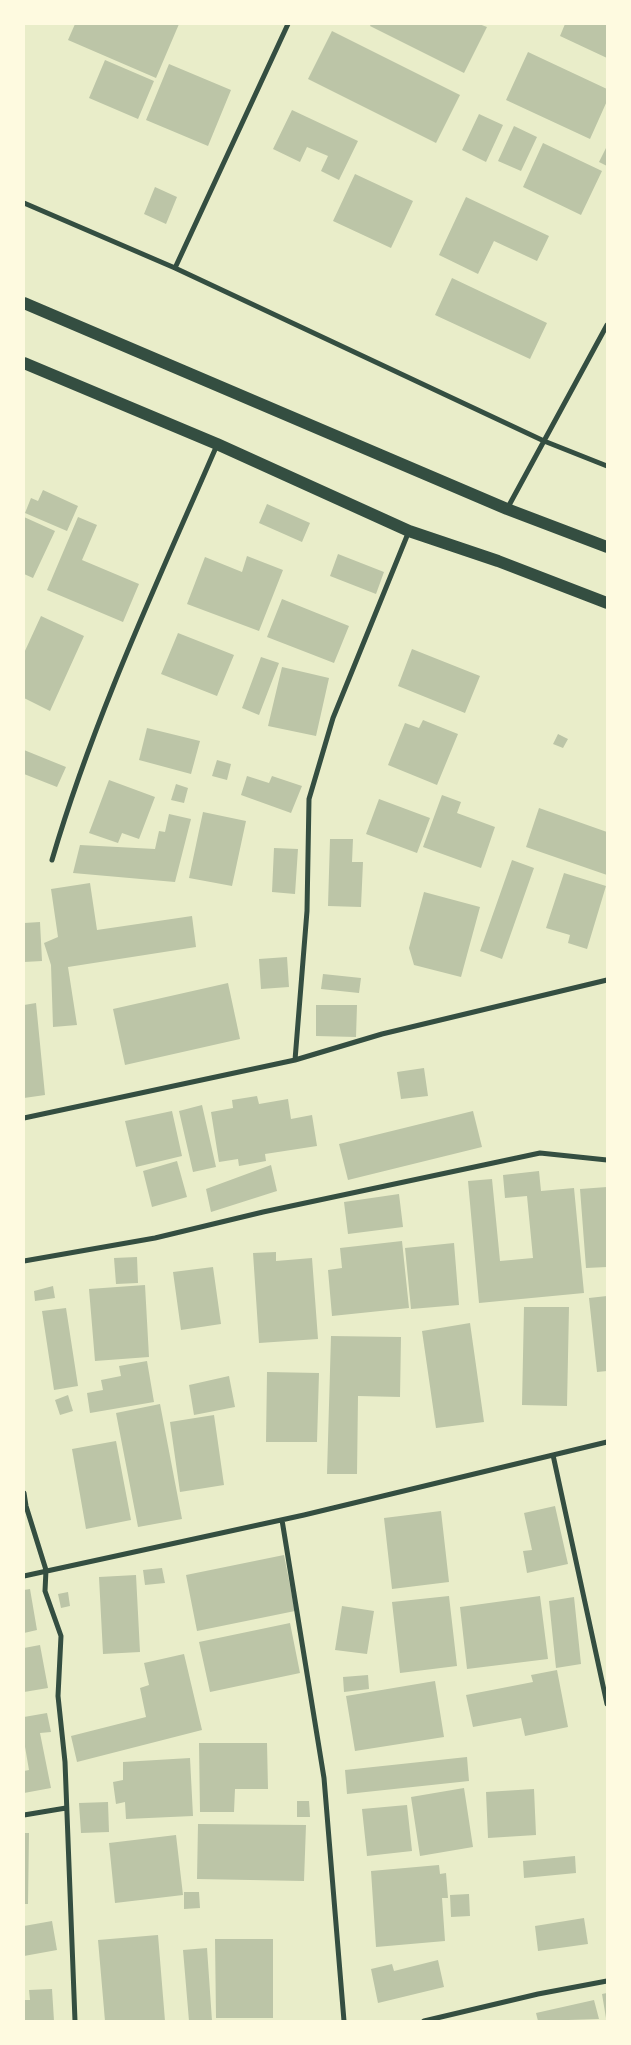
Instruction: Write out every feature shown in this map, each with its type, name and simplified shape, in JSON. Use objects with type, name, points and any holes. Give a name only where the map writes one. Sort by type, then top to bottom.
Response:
[{"type":"main road","points":[[24,303],[507,509],[607,547]]},
{"type":"main road","points":[[24,362],[217,444],[409,531],[498,561],[607,603]]},
{"type":"street","points":[[175,268],[288,24]]},
{"type":"street","points":[[24,203],[175,268],[544,441],[607,466]]},
{"type":"street","points":[[507,509],[607,325]]},
{"type":"street","points":[[52,860],[72,794],[94,735],[217,444]]},
{"type":"street","points":[[294,1060],[307,911],[309,799],[333,718],[409,531]]},
{"type":"street","points":[[24,1118],[294,1060],[382,1034],[607,980]]},
{"type":"street","points":[[24,1261],[155,1238],[272,1210],[540,1153],[607,1160]]},
{"type":"street","points":[[24,1576],[282,1520],[607,1442]]},
{"type":"street","points":[[553,1455],[607,1704]]},
{"type":"street","points":[[24,1493],[26,1506],[46,1570],[46,1591],[61,1636],[58,1696],[66,1762],[66,1808],[75,2021]]},
{"type":"street","points":[[282,1520],[324,1778],[344,2021]]},
{"type":"street","points":[[24,1816],[66,1808]]},
{"type":"street","points":[[424,2021],[538,1994],[607,1981]]},
{"type":"building","points":[[75,24],[179,24],[156,78],[68,40]]},
{"type":"building","points":[[371,24],[479,24],[487,27],[464,73],[370,26]]},
{"type":"building","points":[[565,24],[607,24],[607,58],[560,36]]},
{"type":"building","points":[[332,31],[460,95],[436,143],[308,79]]},
{"type":"building","points":[[528,52],[607,89],[607,101],[590,139],[506,100]]},
{"type":"building","points":[[105,60],[154,81],[138,119],[89,98]]},
{"type":"building","points":[[169,64],[231,90],[208,146],[146,120]]},
{"type":"building","points":[[292,110],[358,141],[339,180],[321,171],[328,156],[307,147],[300,162],[273,149]]},
{"type":"building","points":[[479,114],[503,125],[486,162],[462,150]]},
{"type":"building","points":[[514,126],[537,137],[521,171],[498,161]]},
{"type":"building","points":[[543,143],[602,171],[581,215],[523,187]]},
{"type":"building","points":[[607,146],[607,166],[599,162]]},
{"type":"building","points":[[355,174],[413,201],[391,248],[333,221]]},
{"type":"building","points":[[155,187],[177,197],[166,224],[144,214]]},
{"type":"building","points":[[466,197],[549,236],[537,261],[494,241],[478,274],[439,255]]},
{"type":"building","points":[[452,278],[547,323],[530,359],[435,315]]},
{"type":"building","points":[[43,490],[78,506],[67,531],[25,513],[31,498],[38,501]]},
{"type":"building","points":[[267,504],[310,523],[302,542],[259,523]]},
{"type":"building","points":[[24,517],[55,531],[33,578],[24,574]]},
{"type":"building","points":[[78,517],[97,525],[82,560],[139,584],[123,622],[47,590]]},
{"type":"building","points":[[338,554],[384,572],[376,594],[330,576]]},
{"type":"building","points":[[247,556],[283,570],[259,631],[187,604],[205,557],[242,572]]},
{"type":"building","points":[[282,599],[349,626],[334,663],[267,637]]},
{"type":"building","points":[[41,616],[84,636],[50,711],[24,698],[24,653]]},
{"type":"building","points":[[178,633],[234,655],[217,696],[161,674]]},
{"type":"building","points":[[412,649],[480,676],[465,713],[398,686]]},
{"type":"building","points":[[261,657],[279,663],[259,715],[242,708]]},
{"type":"building","points":[[282,667],[329,678],[316,736],[268,726]]},
{"type":"building","points":[[423,720],[458,734],[437,785],[388,765],[405,723],[419,728]]},
{"type":"building","points":[[147,728],[200,741],[191,774],[139,760]]},
{"type":"building","points":[[558,734],[568,739],[563,748],[553,744]]},
{"type":"building","points":[[24,750],[66,767],[57,787],[24,774]]},
{"type":"building","points":[[217,760],[231,764],[227,780],[212,776]]},
{"type":"building","points":[[247,776],[269,783],[272,776],[302,786],[291,813],[241,795]]},
{"type":"building","points":[[109,780],[155,797],[139,839],[122,833],[118,843],[89,833]]},
{"type":"building","points":[[176,784],[188,788],[184,803],[171,800]]},
{"type":"building","points":[[442,795],[461,802],[457,813],[495,827],[481,868],[423,847]]},
{"type":"building","points":[[379,799],[430,818],[417,853],[366,834]]},
{"type":"building","points":[[539,808],[607,832],[607,875],[526,847]]},
{"type":"building","points":[[203,812],[246,821],[232,886],[189,878]]},
{"type":"building","points":[[169,814],[191,819],[175,882],[73,873],[80,845],[155,849],[159,831],[165,832]]},
{"type":"building","points":[[330,839],[353,839],[352,862],[363,862],[361,907],[328,906]]},
{"type":"building","points":[[274,848],[298,849],[295,894],[272,892]]},
{"type":"building","points":[[512,860],[534,868],[502,959],[480,951]]},
{"type":"building","points":[[564,873],[606,886],[587,949],[568,943],[570,935],[546,928]]},
{"type":"building","points":[[90,883],[97,930],[192,916],[196,947],[68,967],[77,1025],[53,1027],[51,965],[44,943],[58,937],[51,889]]},
{"type":"building","points":[[424,892],[480,907],[461,977],[414,965],[409,948]]},
{"type":"building","points":[[40,922],[42,961],[24,962],[24,923]]},
{"type":"building","points":[[287,957],[289,987],[261,989],[259,959]]},
{"type":"building","points":[[323,974],[361,978],[359,993],[321,989]]},
{"type":"building","points":[[228,983],[240,1039],[125,1065],[113,1009]]},
{"type":"building","points":[[36,1003],[45,1095],[24,1098],[24,1005]]},
{"type":"building","points":[[316,1005],[357,1005],[356,1037],[316,1036]]},
{"type":"building","points":[[424,1068],[428,1096],[401,1099],[397,1072]]},
{"type":"building","points":[[257,1096],[259,1104],[288,1099],[291,1119],[312,1115],[317,1146],[265,1154],[266,1161],[239,1166],[238,1159],[219,1162],[211,1112],[233,1108],[232,1100]]},
{"type":"building","points":[[202,1105],[216,1167],[193,1172],[179,1111]]},
{"type":"building","points":[[172,1111],[182,1156],[136,1167],[125,1121]]},
{"type":"building","points":[[473,1111],[482,1147],[348,1180],[339,1144]]},
{"type":"building","points":[[177,1161],[187,1197],[152,1207],[143,1171]]},
{"type":"building","points":[[271,1165],[277,1191],[211,1212],[206,1189]]},
{"type":"building","points":[[539,1171],[541,1191],[574,1188],[584,1293],[479,1303],[468,1181],[492,1179],[500,1261],[533,1258],[527,1196],[505,1198],[503,1175]]},
{"type":"building","points":[[607,1187],[607,1267],[586,1268],[580,1189]]},
{"type":"building","points":[[399,1194],[403,1227],[348,1234],[344,1202]]},
{"type":"building","points":[[402,1241],[409,1308],[332,1316],[328,1270],[342,1268],[340,1248]]},
{"type":"building","points":[[454,1243],[459,1305],[411,1309],[405,1248]]},
{"type":"building","points":[[276,1252],[276,1261],[312,1258],[318,1339],[259,1343],[253,1253]]},
{"type":"building","points":[[137,1257],[138,1283],[116,1284],[114,1258]]},
{"type":"building","points":[[213,1267],[221,1324],[181,1330],[173,1272]]},
{"type":"building","points":[[145,1285],[149,1357],[95,1361],[89,1289]]},
{"type":"building","points":[[53,1286],[55,1298],[35,1301],[34,1291]]},
{"type":"building","points":[[607,1296],[607,1371],[597,1372],[589,1298]]},
{"type":"building","points":[[524,1307],[569,1307],[567,1406],[522,1405]]},
{"type":"building","points":[[66,1308],[78,1386],[54,1390],[42,1311]]},
{"type":"building","points":[[470,1323],[484,1422],[436,1428],[422,1331]]},
{"type":"building","points":[[331,1336],[401,1337],[400,1397],[358,1396],[357,1474],[327,1474]]},
{"type":"building","points":[[147,1361],[154,1402],[90,1413],[87,1393],[103,1390],[101,1380],[121,1376],[119,1366]]},
{"type":"building","points":[[267,1372],[319,1373],[317,1442],[266,1442]]},
{"type":"building","points":[[229,1376],[235,1407],[194,1415],[189,1385]]},
{"type":"building","points":[[68,1395],[73,1411],[60,1415],[55,1400]]},
{"type":"building","points":[[160,1404],[182,1519],[138,1527],[116,1413]]},
{"type":"building","points":[[214,1415],[224,1485],[180,1492],[170,1422]]},
{"type":"building","points":[[116,1441],[131,1520],[86,1529],[72,1449]]},
{"type":"building","points":[[555,1506],[568,1564],[527,1573],[523,1551],[532,1550],[524,1513]]},
{"type":"building","points":[[441,1511],[449,1582],[392,1589],[384,1518]]},
{"type":"building","points":[[284,1555],[295,1611],[197,1631],[186,1575]]},
{"type":"building","points":[[162,1568],[165,1583],[145,1585],[143,1570]]},
{"type":"building","points":[[136,1575],[140,1652],[103,1654],[99,1577]]},
{"type":"building","points":[[30,1589],[37,1630],[24,1633],[24,1590]]},
{"type":"building","points":[[68,1592],[70,1606],[61,1608],[58,1594]]},
{"type":"building","points":[[449,1596],[457,1666],[400,1673],[392,1602]]},
{"type":"building","points":[[540,1596],[548,1659],[467,1669],[460,1607]]},
{"type":"building","points":[[574,1597],[581,1664],[556,1668],[549,1601]]},
{"type":"building","points":[[342,1606],[374,1611],[367,1654],[335,1650]]},
{"type":"building","points":[[290,1623],[300,1673],[210,1692],[199,1642]]},
{"type":"building","points":[[40,1645],[48,1688],[24,1692],[24,1648]]},
{"type":"building","points":[[184,1654],[202,1730],[77,1762],[71,1736],[146,1717],[140,1688],[149,1685],[144,1663]]},
{"type":"building","points":[[557,1670],[568,1727],[525,1736],[521,1718],[473,1727],[466,1695],[533,1682],[531,1675]]},
{"type":"building","points":[[368,1675],[369,1689],[344,1692],[343,1677]]},
{"type":"building","points":[[435,1681],[444,1737],[355,1751],[346,1696]]},
{"type":"building","points":[[47,1713],[51,1732],[40,1733],[51,1788],[24,1793],[24,1771],[29,1770],[24,1741],[24,1717]]},
{"type":"building","points":[[199,1743],[267,1743],[268,1789],[235,1789],[234,1812],[200,1812]]},
{"type":"building","points":[[467,1757],[469,1781],[347,1794],[345,1770]]},
{"type":"building","points":[[190,1758],[193,1816],[126,1819],[125,1802],[116,1804],[113,1782],[123,1780],[123,1762]]},
{"type":"building","points":[[464,1788],[473,1847],[420,1856],[411,1797]]},
{"type":"building","points":[[534,1789],[536,1835],[488,1838],[486,1792]]},
{"type":"building","points":[[297,1801],[309,1801],[310,1817],[297,1817]]},
{"type":"building","points":[[108,1802],[109,1832],[81,1833],[79,1803]]},
{"type":"building","points":[[407,1805],[412,1851],[367,1856],[362,1809]]},
{"type":"building","points":[[198,1824],[306,1825],[304,1881],[197,1879]]},
{"type":"building","points":[[24,1833],[29,1833],[28,1904],[24,1904]]},
{"type":"building","points":[[176,1835],[183,1895],[115,1903],[109,1843]]},
{"type":"building","points":[[575,1856],[576,1873],[524,1878],[523,1861]]},
{"type":"building","points":[[439,1865],[440,1874],[446,1873],[448,1898],[442,1898],[445,1941],[376,1947],[371,1871]]},
{"type":"building","points":[[184,1892],[199,1892],[200,1908],[184,1909]]},
{"type":"building","points":[[469,1894],[470,1916],[451,1917],[450,1895]]},
{"type":"building","points":[[584,1918],[588,1944],[538,1951],[535,1926]]},
{"type":"building","points":[[52,1921],[57,1950],[24,1956],[24,1926]]},
{"type":"building","points":[[158,1935],[165,2021],[105,2021],[98,1940]]},
{"type":"building","points":[[215,1939],[273,1939],[273,2018],[216,2018]]},
{"type":"building","points":[[207,1948],[212,2021],[189,2021],[183,1950]]},
{"type":"building","points":[[438,1960],[444,1987],[378,2003],[371,1969],[392,1964],[394,1971]]},
{"type":"building","points":[[52,1989],[54,2021],[24,2021],[24,2000],[30,2000],[29,1990]]},
{"type":"building","points":[[607,1993],[607,2018],[606,2018],[602,1994]]},
{"type":"building","points":[[594,2000],[599,2019],[538,2021],[536,2013]]}]
